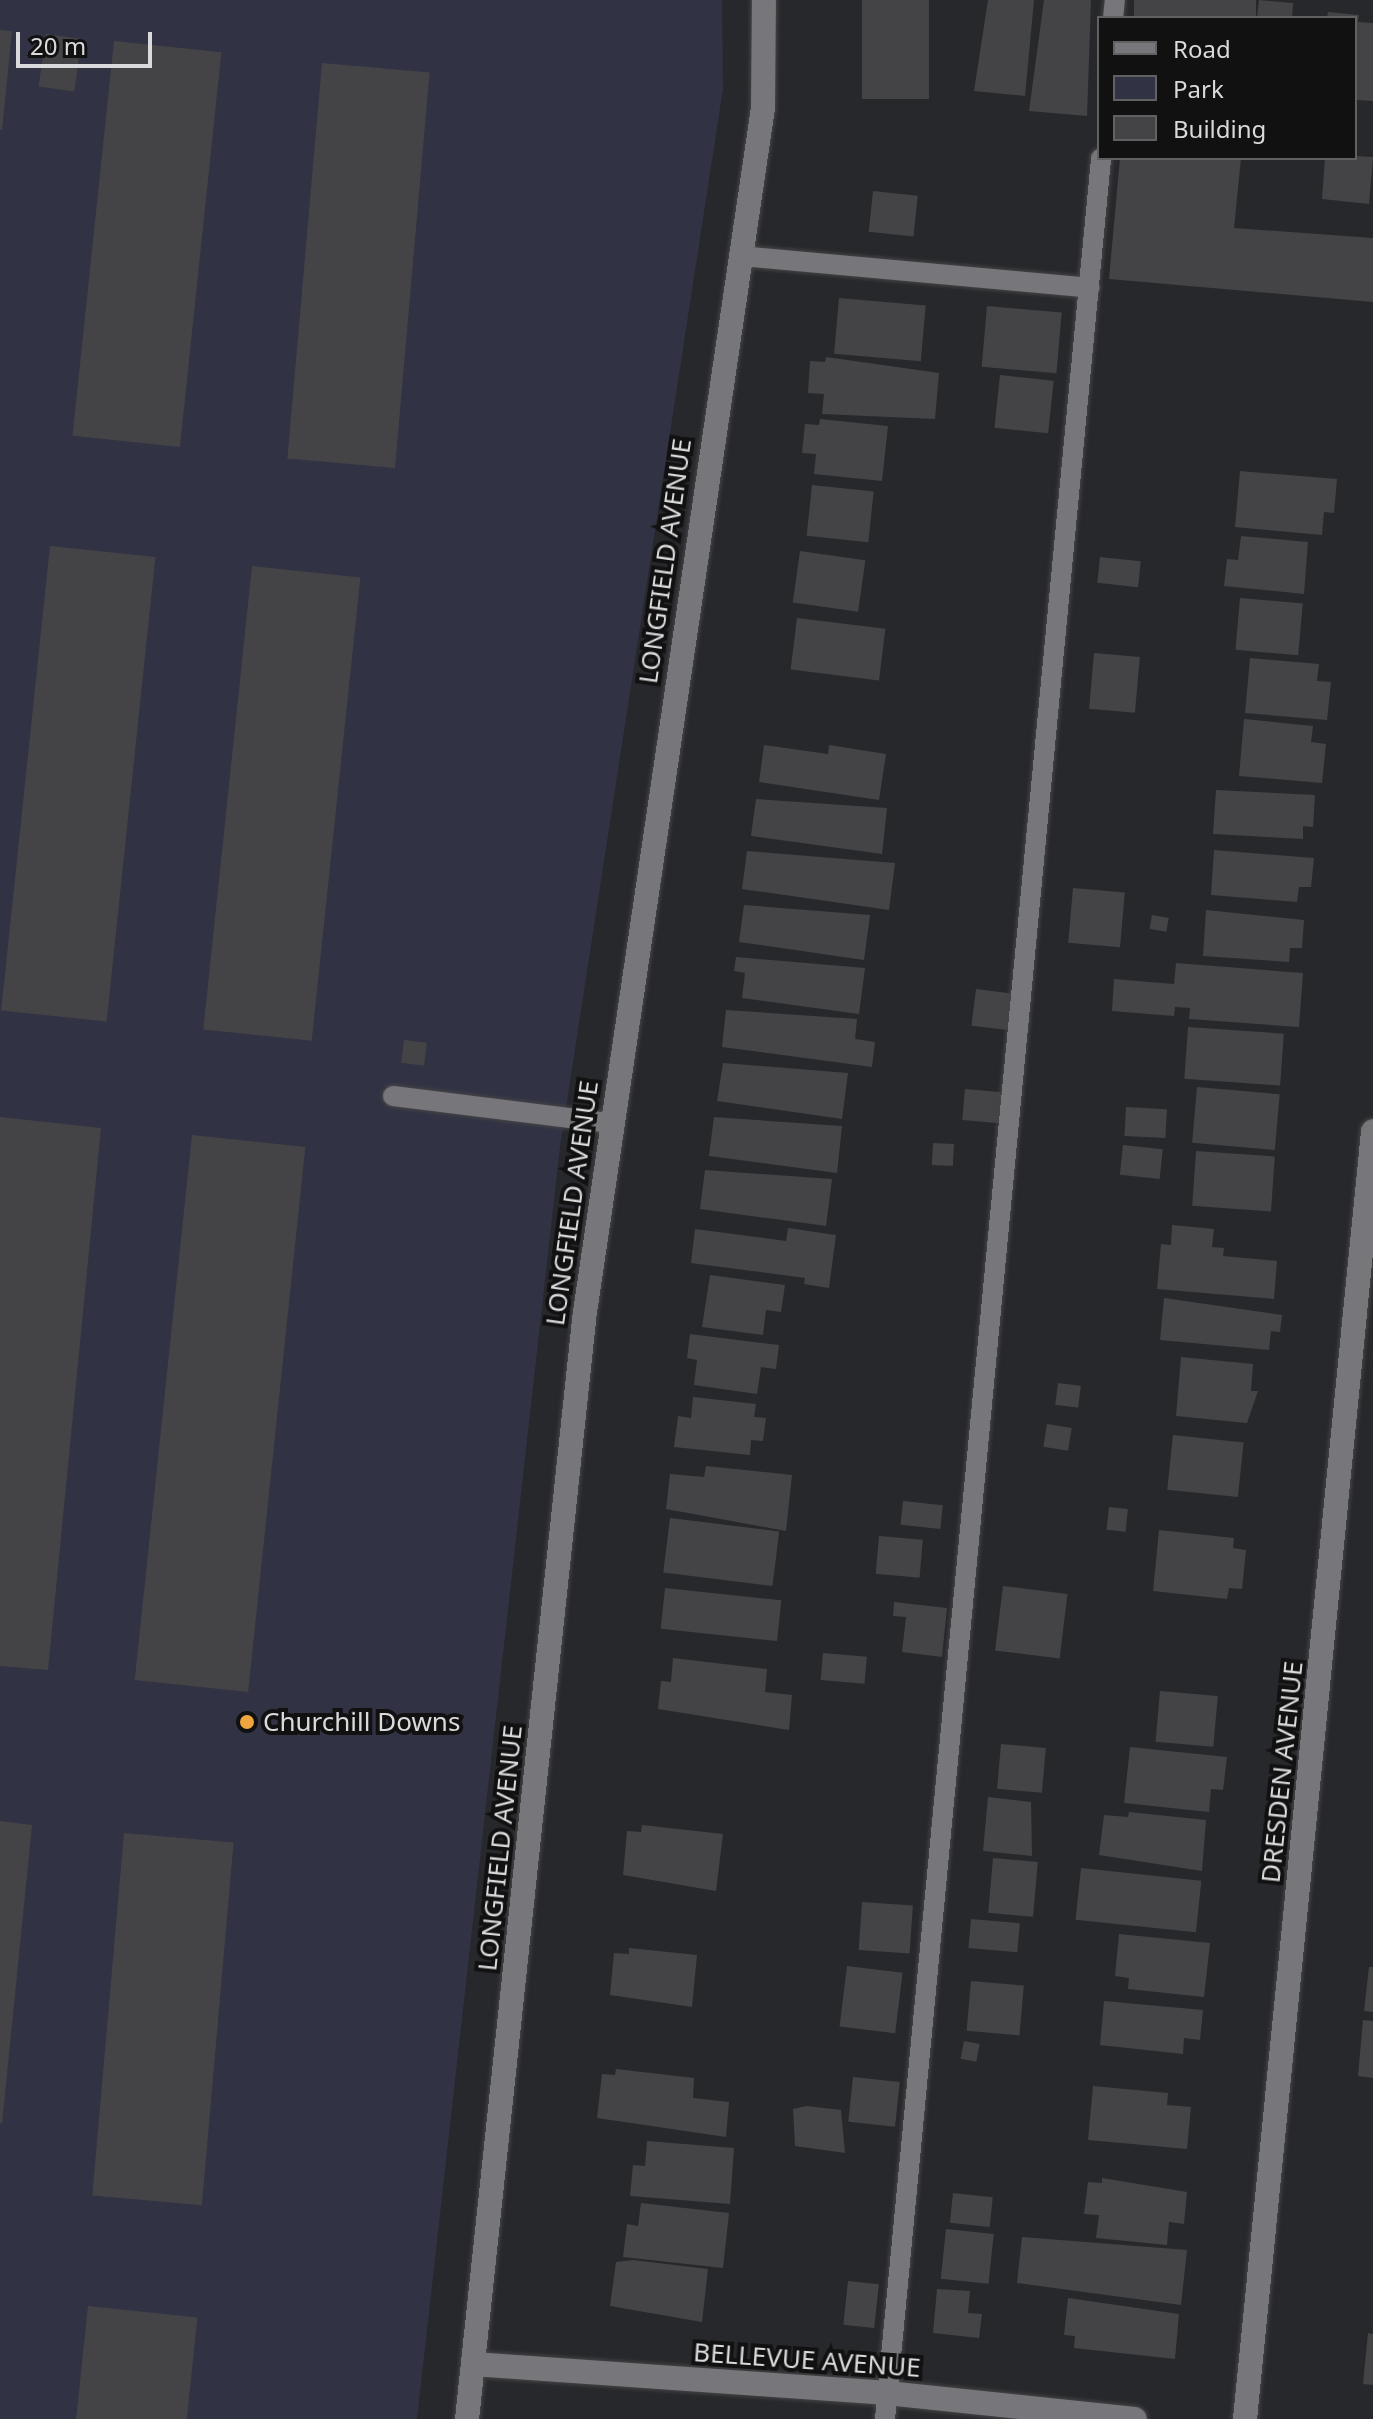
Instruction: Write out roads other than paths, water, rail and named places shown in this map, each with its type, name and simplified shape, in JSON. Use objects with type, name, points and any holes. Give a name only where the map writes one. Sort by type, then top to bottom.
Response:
[{"type":"street","name":"LONGFIELD AVENUE","points":[[467,2419],[610,1123],[768,62],[764,0]]},
{"type":"street","name":"DRESDEN AVENUE","points":[[1245,2419],[1373,1131]]},
{"type":"street","name":"BELLEVUE AVENUE","points":[[474,2364],[887,2393],[1135,2419]]},
{"type":"lane","points":[[885,2419],[1101,160]]},
{"type":"lane","points":[[741,256],[1090,288]]},
{"type":"lane","points":[[393,1096],[610,1123]]},
{"type":"place","name":"Churchill Downs","points":[[247,1722]]}]
